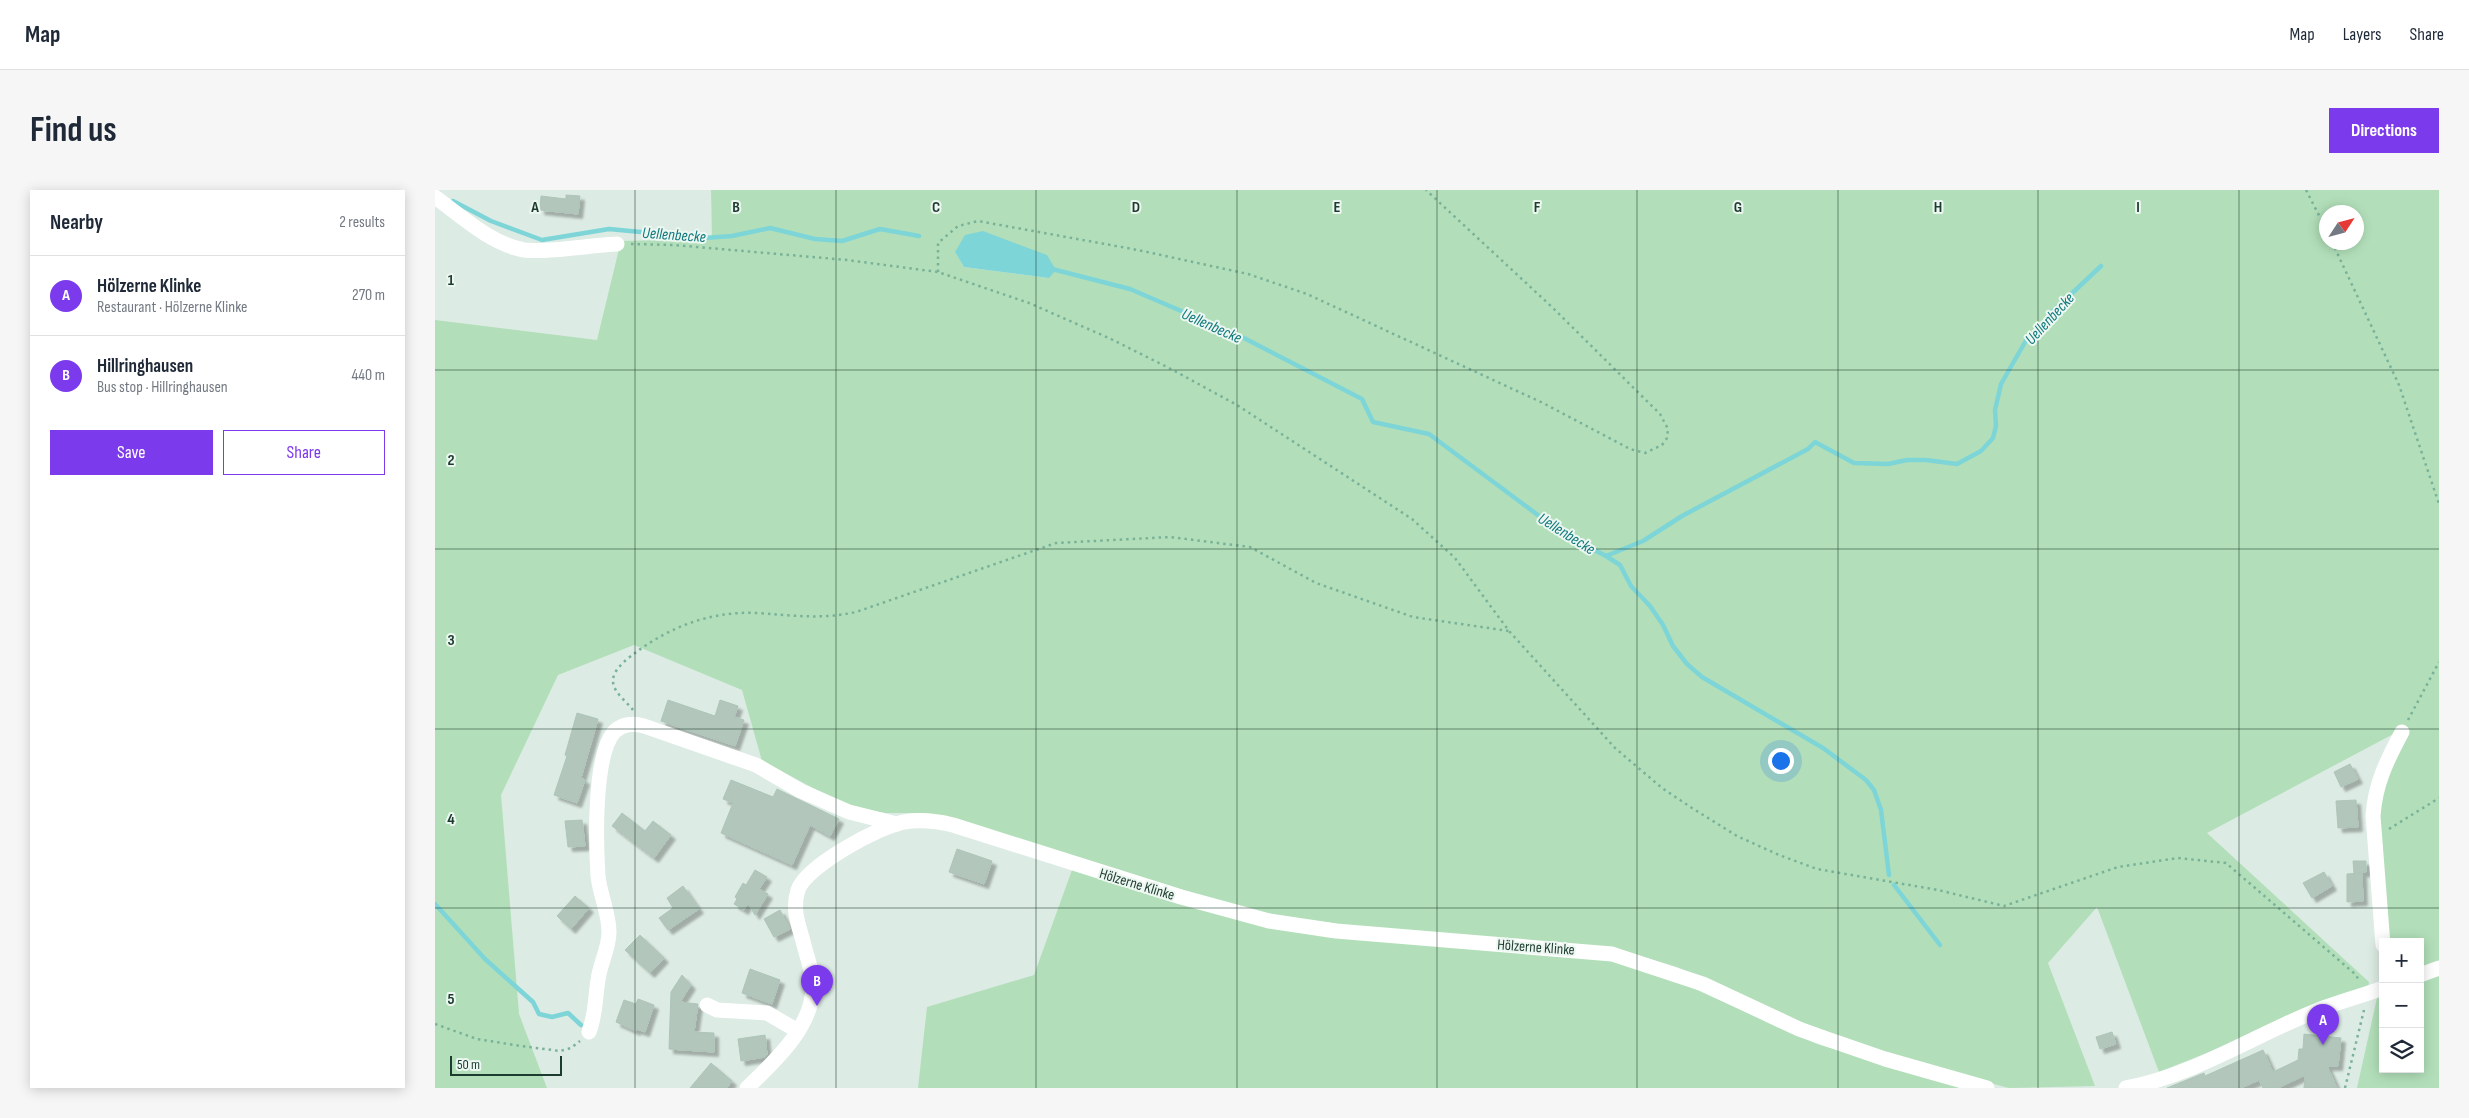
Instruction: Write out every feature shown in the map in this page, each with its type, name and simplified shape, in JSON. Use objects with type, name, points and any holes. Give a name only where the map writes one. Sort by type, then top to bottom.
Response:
[{"type":"street","points":[[435,197],[492,237],[516,248],[532,250],[617,244]]},
{"type":"street","points":[[589,1032],[594,1018],[598,979],[608,944],[609,930],[599,878],[597,840],[600,773],[606,748],[614,733],[626,725],[644,726],[757,765],[801,791],[849,812],[897,824]]},
{"type":"street","points":[[2382,938],[2373,816],[2378,785],[2387,761],[2402,732]]},
{"type":"street","name":"Hölzerne Klinke","points":[[897,824],[913,820],[937,821],[1070,864],[1269,921],[1346,932],[1612,954],[1703,984],[1799,1029],[1885,1059],[1987,1088]]},
{"type":"street","points":[[747,1088],[777,1060],[798,1031],[808,1008],[813,985],[795,913],[800,885],[809,874],[832,856],[897,824]]},
{"type":"street","points":[[2424,973],[2439,968]]},
{"type":"street","points":[[2126,1088],[2156,1080],[2198,1064],[2311,1013],[2379,990]]},
{"type":"street","points":[[707,1005],[717,1010],[767,1013],[798,1031]]},
{"type":"path","points":[[938,272],[938,243],[958,226],[977,221],[1138,250],[1248,274],[1307,294],[1543,403],[1630,449],[1645,453],[1663,446],[1667,438],[1668,429],[1654,407],[1553,308],[1426,190]]},
{"type":"path","points":[[2306,190],[2319,215]]},
{"type":"path","points":[[617,244],[674,245],[847,260],[938,272],[1029,303],[1111,338],[1237,405],[1411,519],[1455,558],[1509,631],[1615,748],[1655,782],[1737,836],[1779,855],[1817,869],[1938,890],[2003,906],[2118,867],[2178,858],[2226,863],[2355,974],[2368,994],[2345,1088]]},
{"type":"path","points":[[2336,250],[2399,384],[2439,504]]},
{"type":"path","points":[[644,726],[615,689],[614,677],[626,659],[683,624],[721,615],[755,613],[798,618],[855,612],[1056,543],[1170,536],[1250,547],[1316,583],[1413,617],[1509,631]]},
{"type":"path","points":[[2402,732],[2439,662]]},
{"type":"path","points":[[2375,839],[2439,798]]},
{"type":"path","points":[[435,1024],[477,1039],[560,1051],[571,1048],[589,1032]]},
{"type":"green space","points":[[711,190],[2439,190],[2439,1088],[2357,1088],[2379,995],[2379,1073],[2424,1073],[2424,938],[2389,938],[2379,808],[2399,731],[2207,833],[2369,982],[2368,988],[2159,1072],[2097,907],[2048,963],[2095,1086],[2009,1088],[1890,1056],[1829,1034],[1677,967],[1616,949],[1403,932],[1268,915],[921,813],[886,813],[851,808],[762,761],[742,690],[634,645],[558,675],[501,795],[519,1014],[547,1088],[435,1088],[435,320],[597,340],[621,241],[712,239]],"holes":[[[955,252],[1049,278],[964,267]]]},
{"type":"green space","points":[[1072,870],[1268,925],[1603,957],[1668,977],[1817,1044],[1970,1088],[918,1088],[927,1007],[1034,975]]},
{"type":"water","points":[[983,231],[1047,255],[1056,270],[1049,278],[964,267],[955,252],[965,235]]},
{"type":"building","points":[[566,195],[580,196],[578,214],[540,210],[541,196],[566,199]]},
{"type":"building","points":[[668,700],[715,716],[720,700],[738,706],[734,717],[744,720],[735,746],[661,721]]},
{"type":"building","points":[[577,713],[598,719],[581,778],[585,780],[577,803],[554,795],[567,756],[565,755]]},
{"type":"building","points":[[2350,764],[2358,779],[2341,787],[2334,772]]},
{"type":"building","points":[[731,780],[773,797],[777,789],[839,819],[830,836],[810,825],[792,865],[721,833],[733,803],[723,799]]},
{"type":"building","points":[[2356,800],[2358,827],[2338,828],[2336,801]]},
{"type":"building","points":[[622,813],[645,831],[653,821],[671,835],[654,858],[612,826]]},
{"type":"building","points":[[582,820],[585,846],[568,847],[565,821]]},
{"type":"building","points":[[957,849],[992,861],[984,884],[949,872]]},
{"type":"building","points":[[2353,861],[2366,861],[2366,872],[2354,873]]},
{"type":"building","points":[[755,870],[767,877],[759,889],[768,894],[755,915],[748,903],[744,910],[734,904],[737,899],[735,897],[743,883],[746,885]]},
{"type":"building","points":[[2324,872],[2332,886],[2312,898],[2303,883]]},
{"type":"building","points":[[2362,873],[2363,901],[2347,902],[2347,874]]},
{"type":"building","points":[[683,886],[699,909],[668,930],[659,918],[673,908],[667,898]]},
{"type":"building","points":[[575,896],[589,908],[571,929],[557,916]]},
{"type":"building","points":[[780,910],[790,929],[774,937],[764,919]]},
{"type":"building","points":[[640,935],[664,958],[650,973],[625,950]]},
{"type":"building","points":[[750,969],[780,980],[772,1004],[742,993]]},
{"type":"building","points":[[682,975],[691,985],[680,1002],[698,1004],[694,1032],[714,1033],[714,1052],[669,1049],[671,992]]},
{"type":"building","points":[[638,999],[654,1005],[645,1032],[636,1029],[636,1031],[616,1022],[624,1000],[636,1004]]},
{"type":"building","points":[[2112,1032],[2116,1044],[2100,1049],[2096,1037]]},
{"type":"building","points":[[2304,1034],[2341,1038],[2338,1066],[2327,1066],[2337,1088],[2304,1088],[2305,1075],[2278,1088],[2263,1088],[2259,1080],[2241,1088],[2167,1088],[2204,1073],[2205,1076],[2263,1050],[2273,1072],[2298,1060],[2299,1049],[2303,1049]]},
{"type":"building","points":[[765,1035],[767,1055],[741,1061],[738,1039]]},
{"type":"building","points":[[711,1063],[732,1081],[727,1088],[690,1088]]},
{"type":"waterway","name":"Uellenbecke","points":[[453,201],[491,221],[542,240],[609,229],[704,238],[732,236],[770,228],[815,239],[842,241],[880,229],[919,236]]},
{"type":"waterway","name":"Uellenbecke","points":[[1052,269],[1130,289],[1244,338],[1362,399],[1373,422],[1429,434],[1562,533],[1606,556],[1643,541],[1682,516],[1808,449],[1815,442],[1854,463],[1888,464],[1907,460],[1926,460],[1957,464],[1981,451],[1993,438],[1996,426],[1995,410],[2001,384],[2028,337],[2040,330],[2050,314],[2101,266]]},
{"type":"waterway","points":[[1606,556],[1620,565],[1631,586],[1650,606],[1663,625],[1673,646],[1687,664],[1702,677],[1823,748],[1866,780],[1874,790],[1881,810],[1889,875]]},
{"type":"waterway","points":[[1894,885],[1940,945]]},
{"type":"waterway","points":[[435,904],[485,959],[533,1002],[539,1014],[552,1017],[568,1013],[581,1025]]},
{"type":"place","name":"Hillringhausen","points":[[817,1006]]},
{"type":"place","name":"Hölzerne Klinke","points":[[2323,1045]]}]
